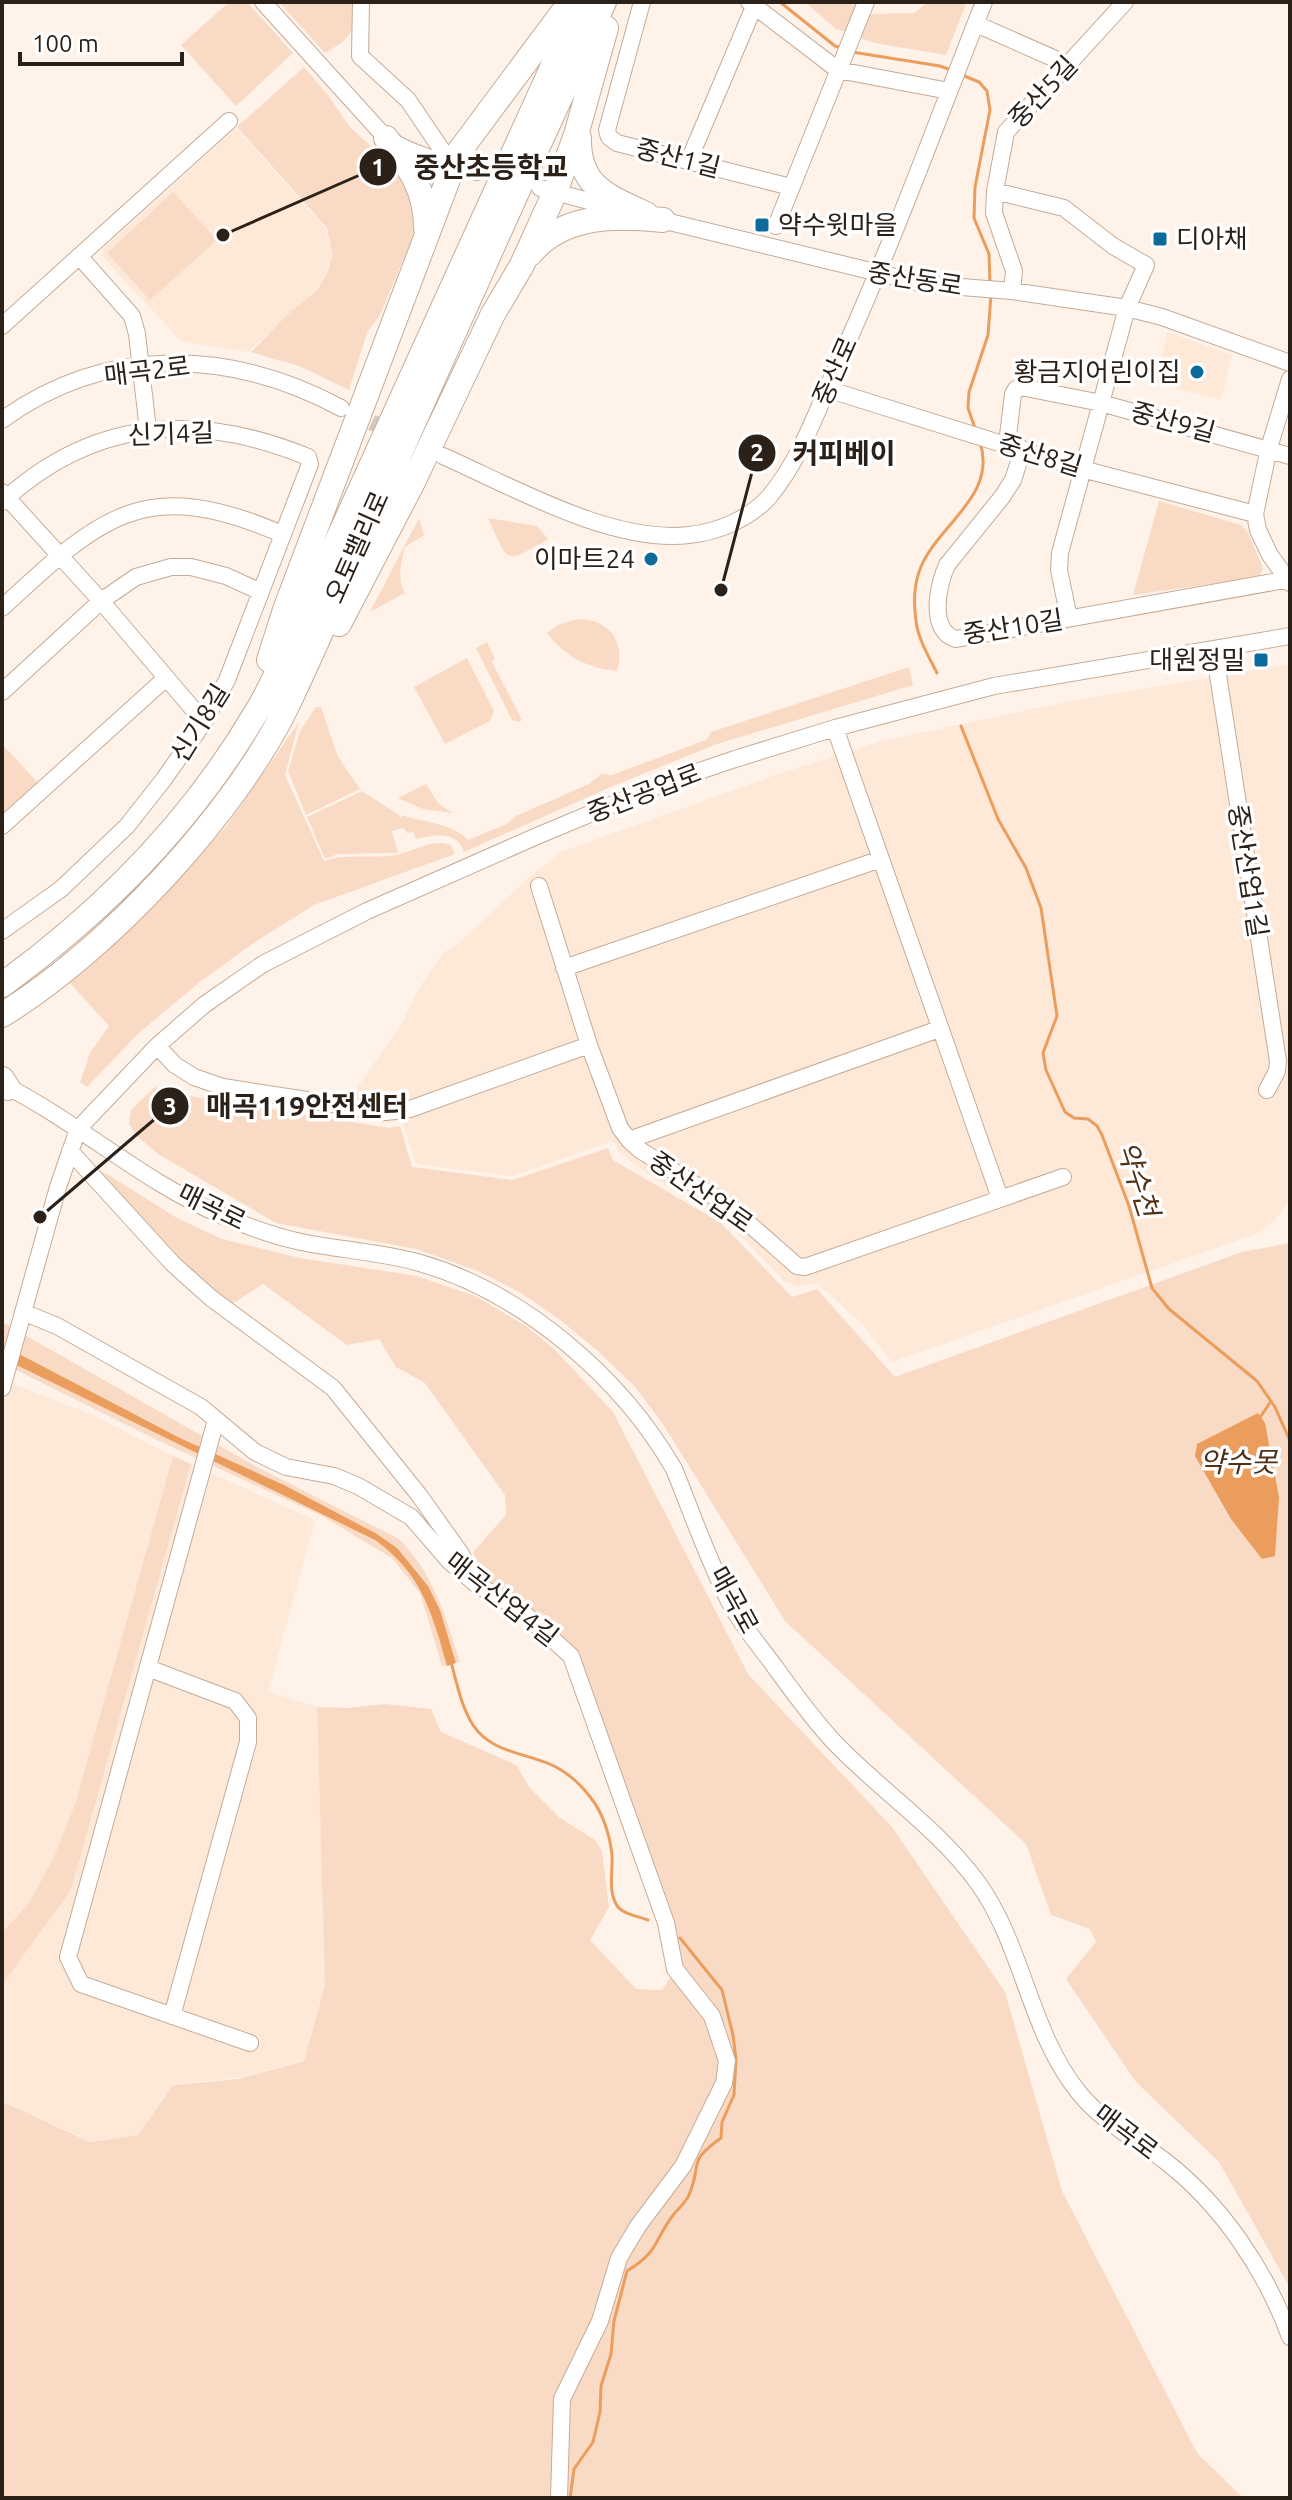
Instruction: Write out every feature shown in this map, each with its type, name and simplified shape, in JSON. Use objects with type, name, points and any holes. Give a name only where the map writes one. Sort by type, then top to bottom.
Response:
[{"type":"highway","points":[[255,716],[286,607],[452,165],[571,2]]},
{"type":"highway","name":"오토밸리로","points":[[2,985],[94,912],[136,872],[196,802],[255,716],[582,2]]},
{"type":"highway","name":"오토밸리로","points":[[3,1016],[96,943],[166,874],[222,807],[288,704],[604,2]]},
{"type":"highway","points":[[522,265],[547,190],[579,123],[615,2]]},
{"type":"highway","points":[[579,123],[578,154],[586,177],[610,197],[659,219]]},
{"type":"highway","points":[[386,138],[411,169],[419,185],[425,203],[423,247]]},
{"type":"highway","points":[[288,704],[319,663],[412,484],[493,314],[522,265],[542,240],[582,222],[609,217],[659,219]]},
{"type":"street","points":[[263,2],[386,138],[404,149],[477,172]]},
{"type":"street","points":[[361,2],[360,56],[408,100],[452,165]]},
{"type":"street","name":"중산1길","points":[[642,2],[607,130],[609,137],[617,143],[791,187]]},
{"type":"street","points":[[776,226],[866,2]]},
{"type":"street","name":"중산로","points":[[443,456],[615,528],[661,536],[708,532],[748,515],[768,498],[801,446],[879,275],[984,2]]},
{"type":"street","points":[[689,160],[753,3],[840,66],[949,91]]},
{"type":"street","name":"중산5길","points":[[1012,291],[1014,271],[994,213],[1006,132],[1069,65],[1119,4]]},
{"type":"street","points":[[976,24],[1069,65]]},
{"type":"street","points":[[2,326],[229,121]]},
{"type":"street","name":"중산동로","points":[[547,190],[879,275],[924,284],[1012,291],[1127,308],[1162,317],[1290,363]]},
{"type":"street","points":[[995,191],[1064,208],[1113,246],[1146,265],[1127,308],[1060,553],[1059,570],[1069,618]]},
{"type":"street","points":[[79,256],[132,316],[137,334],[148,430]]},
{"type":"street","name":"매곡2로","points":[[2,420],[49,391],[86,378],[140,366],[178,363],[245,370],[297,386],[341,408]]},
{"type":"street","points":[[1289,580],[1270,555],[1258,530],[1255,514],[1269,448],[1290,379]]},
{"type":"street","name":"중산9길","points":[[1015,447],[1013,394],[1021,387],[1101,403],[1290,456]]},
{"type":"street","name":"중산8길","points":[[827,389],[1082,469],[1255,514]]},
{"type":"street","name":"신기4길","points":[[4,497],[50,464],[77,450],[108,438],[148,430],[237,433],[308,457]]},
{"type":"street","name":"중산10길","points":[[1015,447],[1013,480],[1008,489],[947,565],[941,579],[938,612],[944,632],[949,637],[956,639],[1289,580]]},
{"type":"street","name":"신기8길","points":[[2,931],[61,889],[127,826],[204,722],[227,680],[310,464],[308,457]]},
{"type":"street","points":[[4,497],[101,601],[204,722]]},
{"type":"street","points":[[2,608],[59,554],[115,517],[161,506],[186,506],[240,516],[282,534]]},
{"type":"street","points":[[2,692],[101,601],[136,577],[171,567],[208,570],[261,592]]},
{"type":"street","name":"중산공업로","points":[[78,1129],[157,1046],[204,1005],[244,976],[304,941],[367,911],[664,783],[835,728],[994,686],[1290,636]]},
{"type":"street","name":"중산산업1길","points":[[1214,649],[1278,1061],[1277,1071],[1267,1090]]},
{"type":"street","points":[[2,826],[166,678]]},
{"type":"street","points":[[835,728],[1000,1198]]},
{"type":"street","points":[[564,968],[881,859]]},
{"type":"street","name":"중산산업로","points":[[539,886],[589,1045],[620,1128],[629,1140],[729,1206],[797,1266],[805,1267],[1063,1177]]},
{"type":"street","points":[[629,1140],[939,1029]]},
{"type":"street","points":[[157,1046],[175,1065],[194,1077],[223,1087],[385,1112],[410,1109],[589,1045]]},
{"type":"street","name":"매곡로","points":[[4,1084],[175,1191],[218,1214],[288,1239],[418,1263],[449,1273],[506,1300],[575,1350],[646,1426],[663,1450],[731,1604],[791,1688],[834,1742],[936,1834],[979,1884],[993,1906],[1042,2029],[1062,2069],[1094,2110],[1116,2129],[1165,2161],[1215,2210],[1261,2273],[1278,2303],[1290,2337]]},
{"type":"street","points":[[2,1388],[78,1129]]},
{"type":"street","points":[[70,1151],[173,1264],[211,1298],[333,1388],[419,1495],[461,1554],[477,1585]]},
{"type":"street","name":"매곡산업4길","points":[[21,1319],[70,1333],[201,1407],[215,1425],[255,1452],[286,1467],[334,1476],[358,1486],[411,1517],[450,1562],[477,1585],[517,1607],[571,1656],[666,1923],[675,1969],[712,2016],[727,2061],[724,2083],[683,2166],[638,2226],[619,2258],[600,2321],[562,2399],[559,2498]]},
{"type":"street","points":[[215,1425],[68,1957],[81,1984],[250,2043]]},
{"type":"street","points":[[148,1668],[235,1701],[248,1718],[248,1742],[172,2016]]},
{"type":"shaded area","points":[[229,2],[247,2],[293,53],[236,106],[181,45]]},
{"type":"shaded area","points":[[279,2],[358,2],[350,33],[325,53]]},
{"type":"shaded area","points":[[805,2],[859,3],[847,32],[836,29]]},
{"type":"shaded area","points":[[928,2],[966,4],[946,55],[860,38],[869,14],[914,13]]},
{"type":"shaded area","points":[[304,67],[349,126],[391,165],[415,205],[414,234],[380,315],[367,333],[349,390],[299,366],[251,352],[317,290],[328,271],[332,255],[327,228],[237,127]]},
{"type":"shaded area","points":[[236,128],[326,229],[331,255],[327,271],[316,289],[248,352],[181,341],[102,256],[103,249]]},
{"type":"shaded area","points":[[173,192],[217,240],[150,300],[107,253]]},
{"type":"shaded area","points":[[1167,332],[1232,355],[1221,400],[1157,383]]},
{"type":"shaded area","points":[[1159,501],[1241,525],[1248,533],[1263,568],[1259,577],[1133,595]]},
{"type":"shaded area","points":[[419,518],[424,535],[405,547],[402,558],[400,576],[405,593],[370,612]]},
{"type":"shaded area","points":[[488,518],[537,526],[548,539],[523,553],[509,556]]},
{"type":"shaded area","points":[[577,619],[598,623],[612,633],[619,650],[617,671],[578,660],[561,649],[547,633],[558,625]]},
{"type":"shaded area","points":[[487,642],[495,659],[492,662],[522,720],[519,722],[512,720],[476,648]]},
{"type":"shaded area","points":[[467,658],[494,711],[490,721],[445,744],[414,687]]},
{"type":"shaded area","points":[[1290,664],[1290,1200],[1276,1219],[1258,1233],[892,1362],[864,1326],[817,1283],[798,1287],[784,1281],[728,1223],[663,1184],[622,1155],[612,1141],[513,1176],[416,1164],[402,1121],[384,1123],[350,1118],[357,1088],[403,1021],[421,985],[444,952],[457,945],[561,852],[776,775],[882,741],[1061,703]]},
{"type":"shaded area","points":[[909,667],[913,685],[717,744],[464,852],[450,837],[416,839],[413,832],[407,833],[403,828],[392,831],[398,853],[338,854],[325,859],[307,817],[362,791],[399,815],[401,820],[401,815],[437,824],[462,834],[468,840],[589,784],[601,774],[612,775],[706,740],[711,732]]},
{"type":"shaded area","points":[[316,707],[321,707],[338,757],[360,789],[306,815],[288,771],[300,731]]},
{"type":"shaded area","points":[[299,722],[285,775],[324,861],[342,857],[395,855],[437,843],[451,845],[455,854],[314,905],[252,944],[201,981],[140,1032],[87,1087],[80,1082],[90,1053],[109,1026],[70,983],[225,828]]},
{"type":"shaded area","points":[[2,744],[39,784],[2,818]]},
{"type":"shaded area","points":[[426,784],[438,803],[453,813],[423,809],[398,798]]},
{"type":"shaded area","points":[[155,1087],[196,1097],[389,1128],[400,1126],[412,1167],[512,1180],[608,1148],[613,1160],[721,1223],[792,1297],[817,1289],[895,1377],[1242,1252],[1290,1243],[1290,2288],[1219,2162],[1136,2082],[1066,1979],[1096,1942],[1090,1929],[1051,1915],[1026,1844],[785,1621],[663,1424],[636,1388],[559,1319],[521,1293],[478,1271],[416,1249],[276,1223],[158,1154],[137,1136],[129,1124],[131,1110]]},
{"type":"shaded area","points":[[93,1169],[107,1174],[177,1218],[222,1239],[300,1258],[417,1276],[475,1296],[526,1326],[553,1348],[613,1412],[748,1674],[892,1827],[1005,1992],[1062,2191],[1197,2453],[1243,2498],[2,2498],[2,2101],[90,2142],[138,2135],[173,2085],[238,2079],[304,2061],[325,1985],[317,1707],[384,1704],[431,1709],[441,1732],[516,1765],[529,1787],[560,1818],[595,1840],[602,1851],[609,1907],[590,1940],[636,1989],[662,1990],[681,1961],[586,1681],[480,1581],[473,1552],[506,1515],[505,1495],[425,1383],[396,1367],[379,1339],[347,1345],[263,1284],[229,1306],[213,1295]]},
{"type":"shaded area","points":[[2,1322],[257,1467],[399,1539],[430,1581],[460,1662],[456,1663],[440,1610],[396,1548],[284,1485],[180,1438],[2,1345]]},
{"type":"shaded area","points":[[2,1358],[375,1540],[404,1567],[423,1596],[447,1666],[442,1666],[420,1593],[392,1558],[322,1516],[157,1440],[2,1363]]},
{"type":"shaded area","points":[[2,1380],[91,1414],[173,1456],[75,1804],[54,1858],[29,1903],[2,1933]]},
{"type":"shaded area","points":[[173,1456],[191,1464],[71,1890],[2,1985],[2,1933],[29,1903],[54,1857],[75,1804]]},
{"type":"shaded area","points":[[191,1464],[315,1520],[268,1692],[317,1707],[325,1985],[304,2060],[238,2078],[173,2084],[138,2135],[90,2141],[2,2100],[2,1985],[71,1890]]},
{"type":"water","points":[[2,1345],[180,1438],[284,1485],[377,1534],[397,1548],[428,1586],[440,1610],[456,1663],[447,1666],[430,1612],[414,1581],[391,1553],[375,1540],[2,1358]]},
{"type":"water","name":"약수못","points":[[1258,1413],[1265,1423],[1279,1497],[1275,1556],[1262,1559],[1231,1519],[1195,1456],[1197,1444]]},
{"type":"waterway","points":[[780,2],[835,46],[842,48]]},
{"type":"waterway","points":[[852,52],[951,70]]},
{"type":"waterway","points":[[962,75],[979,82],[987,91],[990,110],[975,187],[974,218],[989,254],[990,284]]},
{"type":"waterway","points":[[976,431],[968,408],[969,392],[988,335],[991,295]]},
{"type":"waterway","points":[[937,673],[917,628],[916,583],[927,555],[973,495],[983,462],[980,442]]},
{"type":"waterway","name":"약수천","points":[[961,726],[998,819],[1026,868],[1041,908],[1057,1016],[1043,1053],[1046,1070],[1065,1112],[1074,1118],[1088,1119],[1102,1135],[1129,1206],[1152,1288],[1169,1309],[1257,1381],[1275,1407],[1290,1441]]},
{"type":"waterway","points":[[1261,1416],[1271,1401]]},
{"type":"waterway","points":[[451,1662],[465,1710],[481,1734],[499,1747],[559,1769],[591,1798],[610,1840],[611,1886],[616,1904],[626,1912],[648,1920]]},
{"type":"waterway","points":[[570,2498],[574,2469],[593,2442],[600,2412],[601,2386],[611,2354],[614,2321],[627,2271],[651,2251],[667,2223],[688,2198],[699,2158],[721,2138],[722,2122],[734,2095],[736,2059],[722,1990],[680,1938]]},
{"type":"tunnel","points":[[350,412],[438,453]]},
{"type":"place","name":"약수윗마을","points":[[762,225]]},
{"type":"place","name":"중산초등학교","points":[[223,235]]},
{"type":"place","name":"디아채","points":[[1160,239]]},
{"type":"place","name":"황금지어린이집","points":[[1197,372]]},
{"type":"place","name":"이마트24","points":[[651,559]]},
{"type":"place","name":"커피베이","points":[[721,590]]},
{"type":"place","name":"대원정밀","points":[[1261,660]]},
{"type":"place","name":"매곡119안전센터","points":[[40,1217]]}]
